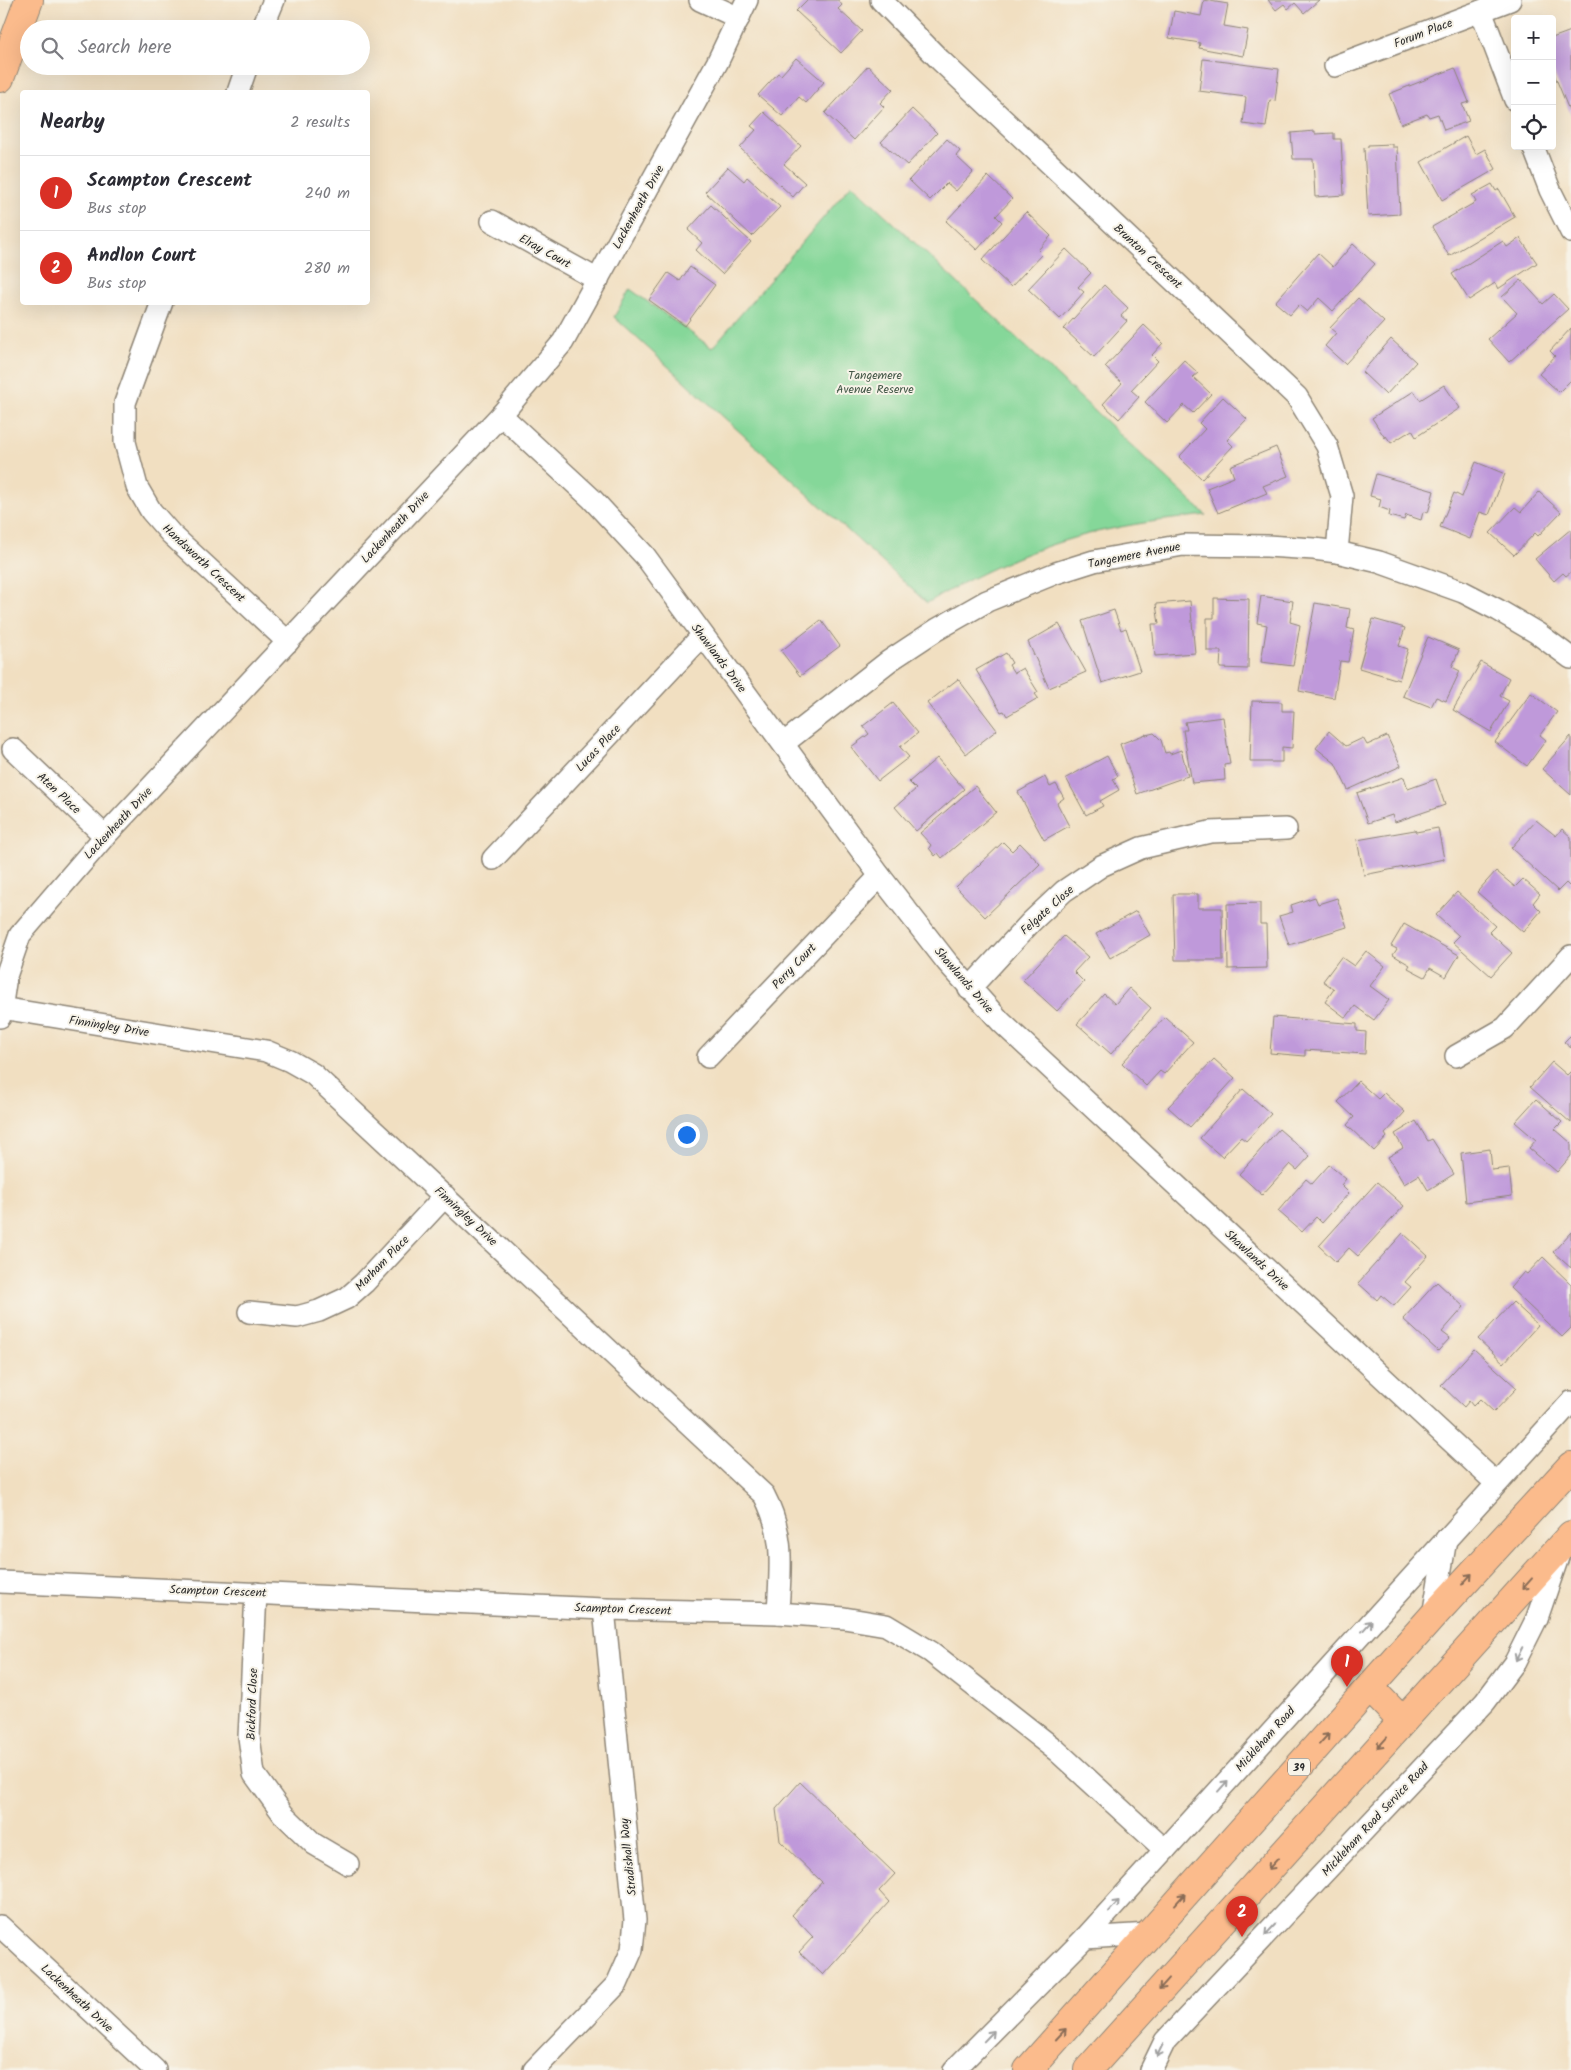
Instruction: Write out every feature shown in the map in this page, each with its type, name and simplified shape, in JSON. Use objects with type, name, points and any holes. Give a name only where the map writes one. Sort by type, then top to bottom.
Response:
[{"type":"main road","points":[[22,20],[29,0]]},
{"type":"main road","points":[[0,78],[20,24]]},
{"type":"main road","name":"39","points":[[1028,2070],[1433,1616],[1571,1466]]},
{"type":"main road","points":[[1088,2070],[1567,1539]]},
{"type":"main road","points":[[1370,1688],[1402,1721]]},
{"type":"street","points":[[266,20],[274,0]]},
{"type":"street","points":[[700,0],[743,9]]},
{"type":"street","name":"Brunton Crescent","points":[[880,0],[940,60],[1297,397],[1327,446],[1342,496],[1337,552]]},
{"type":"street","name":"Forum Place","points":[[1335,66],[1510,0]]},
{"type":"street","name":"Lackenheath Drive","points":[[1,1013],[6,976],[20,935],[105,836],[501,416],[563,342],[717,63],[743,9]]},
{"type":"street","points":[[1481,11],[1511,90]]},
{"type":"street","points":[[239,90],[244,75]]},
{"type":"street","points":[[1535,150],[1550,190],[1571,232]]},
{"type":"street","name":"Elray Court","points":[[492,221],[598,280]]},
{"type":"street","name":"Handsworth Crescent","points":[[161,305],[125,403],[125,442],[137,487],[151,511],[171,534],[288,642]]},
{"type":"street","name":"Shawlands Drive","points":[[501,416],[592,498],[644,556],[702,636],[784,742],[880,876],[970,989],[1001,1022],[1496,1483]]},
{"type":"street","name":"Tangemere Avenue","points":[[784,742],[889,662],[936,630],[987,601],[1056,573],[1094,561],[1183,545],[1267,546],[1337,552],[1379,562],[1463,592],[1537,633],[1571,658]]},
{"type":"street","name":"Lucas Place","points":[[493,859],[702,636]]},
{"type":"street","name":"Aten Place","points":[[13,750],[105,836]]},
{"type":"street","name":"Felgate Close","points":[[970,989],[1031,922],[1064,891],[1101,866],[1141,848],[1210,832],[1286,829]]},
{"type":"street","name":"Perry Court","points":[[708,1057],[880,876]]},
{"type":"street","points":[[1456,1056],[1505,1028],[1571,956]]},
{"type":"street","name":"Finningley Drive","points":[[1,1013],[230,1044],[266,1051],[290,1060],[313,1074],[764,1495],[774,1514],[779,1533],[781,1560],[778,1613]]},
{"type":"street","name":"Marham Place","points":[[249,1312],[298,1317],[319,1312],[347,1298],[364,1283],[445,1196]]},
{"type":"street","name":"Mickleham Road","points":[[954,2070],[1085,1938],[1496,1483],[1563,1417],[1571,1402]]},
{"type":"street","points":[[1433,1616],[1446,1539]]},
{"type":"street","name":"Mickleham Road Service Road","points":[[1151,2070],[1165,2041],[1484,1702],[1515,1662],[1533,1627],[1567,1539]]},
{"type":"street","name":"Scampton Crescent","points":[[0,1582],[604,1609],[778,1613],[844,1618],[886,1625],[931,1652],[1057,1751],[1165,1850]]},
{"type":"street","name":"Bickford Close","points":[[256,1592],[250,1737],[254,1774],[283,1814],[314,1844],[348,1864]]},
{"type":"street","name":"Stradishall Way","points":[[534,2070],[616,1984],[632,1950],[635,1920],[604,1609]]},
{"type":"street","name":"Lackenheath Drive","points":[[0,1926],[155,2070]]},
{"type":"street","points":[[1085,1938],[1149,1934]]},
{"type":"green space","name":"Tangemere Avenue Reserve","points":[[852,184],[1206,515],[1123,527],[1063,541],[993,568],[927,603],[614,317],[630,289],[712,348]]},
{"type":"building","points":[[807,0],[838,0],[842,5],[838,9],[862,31],[841,53],[796,11]]},
{"type":"building","points":[[1204,0],[1228,4],[1224,26],[1248,30],[1243,56],[1199,48],[1200,43],[1169,38],[1174,11],[1201,16]]},
{"type":"building","points":[[1268,0],[1319,0],[1304,13],[1295,3],[1288,9],[1284,4],[1276,10]]},
{"type":"building","points":[[1571,31],[1571,115],[1556,79],[1556,37]]},
{"type":"building","points":[[796,58],[824,82],[806,103],[799,97],[782,116],[758,95],[778,73],[781,75]]},
{"type":"building","points":[[1203,59],[1279,69],[1275,101],[1270,100],[1266,127],[1243,124],[1246,97],[1199,91]]},
{"type":"building","points":[[868,66],[893,89],[880,103],[884,107],[854,140],[825,113]]},
{"type":"building","points":[[1455,68],[1469,102],[1462,104],[1469,121],[1444,130],[1438,114],[1429,117],[1427,114],[1401,124],[1389,94]]},
{"type":"building","points":[[912,109],[937,133],[907,165],[881,142]]},
{"type":"building","points":[[764,112],[801,146],[784,164],[805,183],[793,197],[740,148],[756,130],[751,126]]},
{"type":"building","points":[[1315,131],[1315,134],[1334,133],[1334,139],[1341,139],[1344,195],[1315,197],[1313,159],[1293,159],[1291,133]]},
{"type":"building","points":[[1466,136],[1476,154],[1485,149],[1496,169],[1442,200],[1421,162]]},
{"type":"building","points":[[947,139],[960,151],[956,156],[973,172],[956,191],[947,183],[930,200],[909,180]]},
{"type":"building","points":[[1392,144],[1392,147],[1397,147],[1400,214],[1368,216],[1364,148],[1368,147],[1368,145]]},
{"type":"building","points":[[728,167],[744,181],[747,177],[780,207],[752,236],[705,192]]},
{"type":"building","points":[[988,176],[1012,199],[996,216],[1002,222],[977,250],[946,221]]},
{"type":"building","points":[[1492,184],[1496,191],[1499,189],[1515,217],[1449,256],[1432,227],[1476,202],[1472,195]]},
{"type":"building","points":[[711,205],[751,242],[722,274],[696,250],[702,243],[688,230]]},
{"type":"building","points":[[1026,212],[1051,236],[1038,250],[1042,254],[1011,287],[982,260]]},
{"type":"building","points":[[1520,238],[1537,263],[1498,289],[1495,283],[1469,300],[1452,274],[1503,241],[1507,247]]},
{"type":"building","points":[[1353,244],[1375,264],[1333,311],[1319,298],[1307,312],[1299,305],[1290,315],[1275,302],[1318,253],[1333,267]]},
{"type":"building","points":[[1066,249],[1091,273],[1078,287],[1084,292],[1060,319],[1028,289]]},
{"type":"building","points":[[690,267],[715,285],[685,326],[649,300],[668,273],[680,281]]},
{"type":"building","points":[[1521,280],[1543,304],[1554,294],[1568,309],[1509,362],[1488,339],[1517,313],[1502,297]]},
{"type":"building","points":[[1104,285],[1128,308],[1121,316],[1127,321],[1094,357],[1064,329]]},
{"type":"building","points":[[1358,298],[1384,322],[1345,364],[1325,346],[1336,333],[1330,328]]},
{"type":"building","points":[[1144,325],[1163,343],[1152,355],[1158,361],[1131,390],[1139,397],[1119,419],[1103,404],[1122,383],[1105,367]]},
{"type":"building","points":[[1571,328],[1571,380],[1559,392],[1539,374],[1555,356],[1550,351]]},
{"type":"building","points":[[1391,339],[1416,362],[1386,395],[1362,372]]},
{"type":"building","points":[[1184,360],[1198,373],[1193,377],[1211,394],[1193,413],[1184,405],[1167,423],[1145,402]]},
{"type":"building","points":[[1444,385],[1460,408],[1416,437],[1412,430],[1391,443],[1386,436],[1385,438],[1372,418],[1414,391],[1420,400]]},
{"type":"building","points":[[1223,397],[1247,419],[1227,440],[1233,446],[1202,479],[1179,457],[1205,429],[1199,423]]},
{"type":"building","points":[[1276,447],[1288,476],[1263,486],[1267,493],[1218,513],[1207,488],[1234,477],[1230,466]]},
{"type":"building","points":[[1476,462],[1505,474],[1489,515],[1480,512],[1470,539],[1440,527],[1454,493],[1462,497]]},
{"type":"building","points":[[1376,474],[1434,491],[1428,513],[1423,512],[1421,520],[1406,515],[1404,520],[1389,516],[1390,511],[1379,507],[1381,499],[1370,496]]},
{"type":"building","points":[[1539,492],[1561,512],[1538,536],[1535,533],[1514,555],[1490,533],[1515,507],[1521,512]]},
{"type":"building","points":[[1571,529],[1571,572],[1566,576],[1563,573],[1554,581],[1535,559]]},
{"type":"building","points":[[1261,596],[1293,601],[1290,622],[1300,625],[1293,666],[1261,662],[1267,625],[1257,623]]},
{"type":"building","points":[[1214,598],[1249,599],[1248,669],[1220,668],[1221,651],[1207,651],[1207,618],[1214,618]]},
{"type":"building","points":[[1190,601],[1195,653],[1155,656],[1152,624],[1159,624],[1156,604]]},
{"type":"building","points":[[1315,603],[1350,609],[1347,628],[1354,630],[1348,662],[1340,661],[1334,698],[1299,691]]},
{"type":"building","points":[[1114,610],[1121,630],[1126,628],[1140,671],[1102,683],[1082,621]]},
{"type":"building","points":[[1373,619],[1405,628],[1399,646],[1408,649],[1399,680],[1359,668]]},
{"type":"building","points":[[821,620],[840,646],[800,676],[781,651]]},
{"type":"building","points":[[1059,624],[1086,672],[1049,688],[1028,642]]},
{"type":"building","points":[[1428,637],[1459,650],[1452,667],[1460,671],[1446,701],[1436,697],[1431,707],[1403,696]]},
{"type":"building","points":[[1006,653],[1012,663],[1009,665],[1014,673],[1023,668],[1038,692],[1035,694],[1038,698],[1007,716],[1004,711],[1001,712],[976,670]]},
{"type":"building","points":[[1481,662],[1509,678],[1500,696],[1509,701],[1491,732],[1453,710]]},
{"type":"building","points":[[958,679],[997,730],[966,754],[927,703]]},
{"type":"building","points":[[1531,693],[1557,712],[1540,735],[1546,740],[1527,766],[1495,742]]},
{"type":"building","points":[[1252,701],[1282,702],[1282,711],[1294,711],[1292,748],[1282,747],[1282,762],[1250,762]]},
{"type":"building","points":[[893,703],[918,733],[900,747],[909,757],[878,781],[851,747],[869,734],[863,726]]},
{"type":"building","points":[[1223,717],[1230,764],[1224,765],[1225,780],[1192,783],[1183,730],[1187,730],[1185,722]]},
{"type":"building","points":[[1329,731],[1346,746],[1363,738],[1367,745],[1387,736],[1401,766],[1348,790],[1335,763],[1316,748]]},
{"type":"building","points":[[1154,733],[1161,740],[1165,753],[1169,752],[1170,754],[1181,750],[1188,776],[1137,794],[1120,744],[1146,734]]},
{"type":"building","points":[[1571,736],[1571,795],[1542,769]]},
{"type":"building","points":[[1107,756],[1118,776],[1113,779],[1119,790],[1100,801],[1103,806],[1086,815],[1066,778]]},
{"type":"building","points":[[937,758],[964,789],[916,831],[895,807],[916,789],[909,782]]},
{"type":"building","points":[[1045,777],[1050,787],[1056,784],[1064,798],[1057,803],[1069,826],[1044,840],[1018,792]]},
{"type":"building","points":[[1404,777],[1408,789],[1436,779],[1445,805],[1395,822],[1392,815],[1368,823],[1357,793]]},
{"type":"building","points":[[975,786],[996,812],[942,858],[938,853],[935,856],[929,848],[931,845],[920,833]]},
{"type":"building","points":[[1536,820],[1556,836],[1562,829],[1571,837],[1571,884],[1569,886],[1566,883],[1558,891],[1511,848]]},
{"type":"building","points":[[1438,828],[1444,859],[1364,875],[1357,840]]},
{"type":"building","points":[[1003,842],[1012,851],[1020,843],[1040,864],[985,917],[956,887]]},
{"type":"building","points":[[1496,871],[1515,887],[1523,879],[1540,894],[1533,903],[1541,911],[1523,932],[1477,892]]},
{"type":"building","points":[[1457,892],[1495,926],[1489,932],[1512,953],[1491,976],[1453,942],[1459,936],[1436,915]]},
{"type":"building","points":[[1173,894],[1198,894],[1198,908],[1222,908],[1223,960],[1175,960]]},
{"type":"building","points":[[1315,897],[1318,904],[1337,898],[1347,927],[1289,945],[1279,916],[1293,912],[1291,905]]},
{"type":"building","points":[[1260,903],[1260,924],[1266,924],[1267,968],[1228,969],[1227,904]]},
{"type":"building","points":[[1136,911],[1150,935],[1110,958],[1096,934]]},
{"type":"building","points":[[1404,924],[1459,955],[1446,977],[1430,968],[1425,977],[1408,968],[1410,965],[1393,955],[1397,949],[1391,946]]},
{"type":"building","points":[[1064,936],[1088,957],[1074,972],[1084,982],[1057,1011],[1023,980]]},
{"type":"building","points":[[1366,951],[1385,966],[1370,986],[1389,1000],[1374,1020],[1355,1006],[1346,1018],[1325,1002],[1334,989],[1323,981],[1341,957],[1354,966]]},
{"type":"building","points":[[1129,988],[1151,1008],[1111,1054],[1077,1024],[1104,994],[1115,1004]]},
{"type":"building","points":[[1165,1017],[1193,1042],[1164,1074],[1160,1071],[1146,1086],[1122,1063]]},
{"type":"building","points":[[1273,1017],[1357,1024],[1357,1031],[1366,1032],[1365,1054],[1305,1050],[1305,1056],[1270,1053]]},
{"type":"building","points":[[1571,1035],[1571,1048],[1564,1042]]},
{"type":"building","points":[[1214,1059],[1235,1078],[1190,1127],[1168,1107]]},
{"type":"building","points":[[1552,1062],[1567,1075],[1571,1071],[1571,1123],[1530,1087]]},
{"type":"building","points":[[1358,1081],[1378,1099],[1384,1093],[1405,1112],[1385,1134],[1387,1137],[1374,1151],[1347,1125],[1354,1117],[1338,1102]]},
{"type":"building","points":[[1243,1089],[1271,1114],[1246,1141],[1241,1137],[1222,1157],[1200,1138]]},
{"type":"building","points":[[1536,1099],[1562,1122],[1555,1129],[1571,1143],[1571,1156],[1557,1172],[1529,1148],[1536,1140],[1515,1122]]},
{"type":"building","points":[[1416,1121],[1428,1141],[1432,1139],[1454,1174],[1428,1190],[1419,1175],[1404,1184],[1388,1157],[1403,1148],[1395,1134]]},
{"type":"building","points":[[1279,1129],[1310,1156],[1297,1170],[1290,1164],[1262,1195],[1239,1174]]},
{"type":"building","points":[[1490,1149],[1492,1170],[1509,1168],[1512,1196],[1466,1202],[1461,1153]]},
{"type":"building","points":[[1329,1165],[1346,1179],[1341,1185],[1349,1193],[1322,1223],[1316,1217],[1302,1232],[1278,1211],[1306,1179],[1312,1184]]},
{"type":"building","points":[[1377,1182],[1404,1206],[1358,1256],[1349,1248],[1336,1262],[1319,1246]]},
{"type":"building","points":[[1571,1232],[1571,1268],[1553,1252]]},
{"type":"building","points":[[1403,1233],[1428,1256],[1405,1282],[1411,1287],[1394,1306],[1381,1295],[1377,1300],[1358,1283]]},
{"type":"building","points":[[1543,1257],[1571,1284],[1571,1328],[1562,1337],[1510,1288],[1524,1272],[1527,1274]]},
{"type":"building","points":[[1437,1282],[1464,1307],[1442,1332],[1450,1338],[1438,1351],[1403,1319]]},
{"type":"building","points":[[1513,1302],[1538,1325],[1504,1363],[1478,1339]]},
{"type":"building","points":[[1474,1349],[1517,1388],[1494,1412],[1480,1399],[1473,1406],[1469,1401],[1464,1407],[1441,1385]]},
{"type":"building","points":[[800,1782],[895,1874],[879,1891],[889,1902],[823,1975],[799,1952],[813,1937],[792,1915],[822,1882],[780,1841],[776,1809]]},
{"type":"place","name":"Scampton Crescent","points":[[1347,1687]]},
{"type":"place","name":"Andlon Court","points":[[1242,1937]]}]
